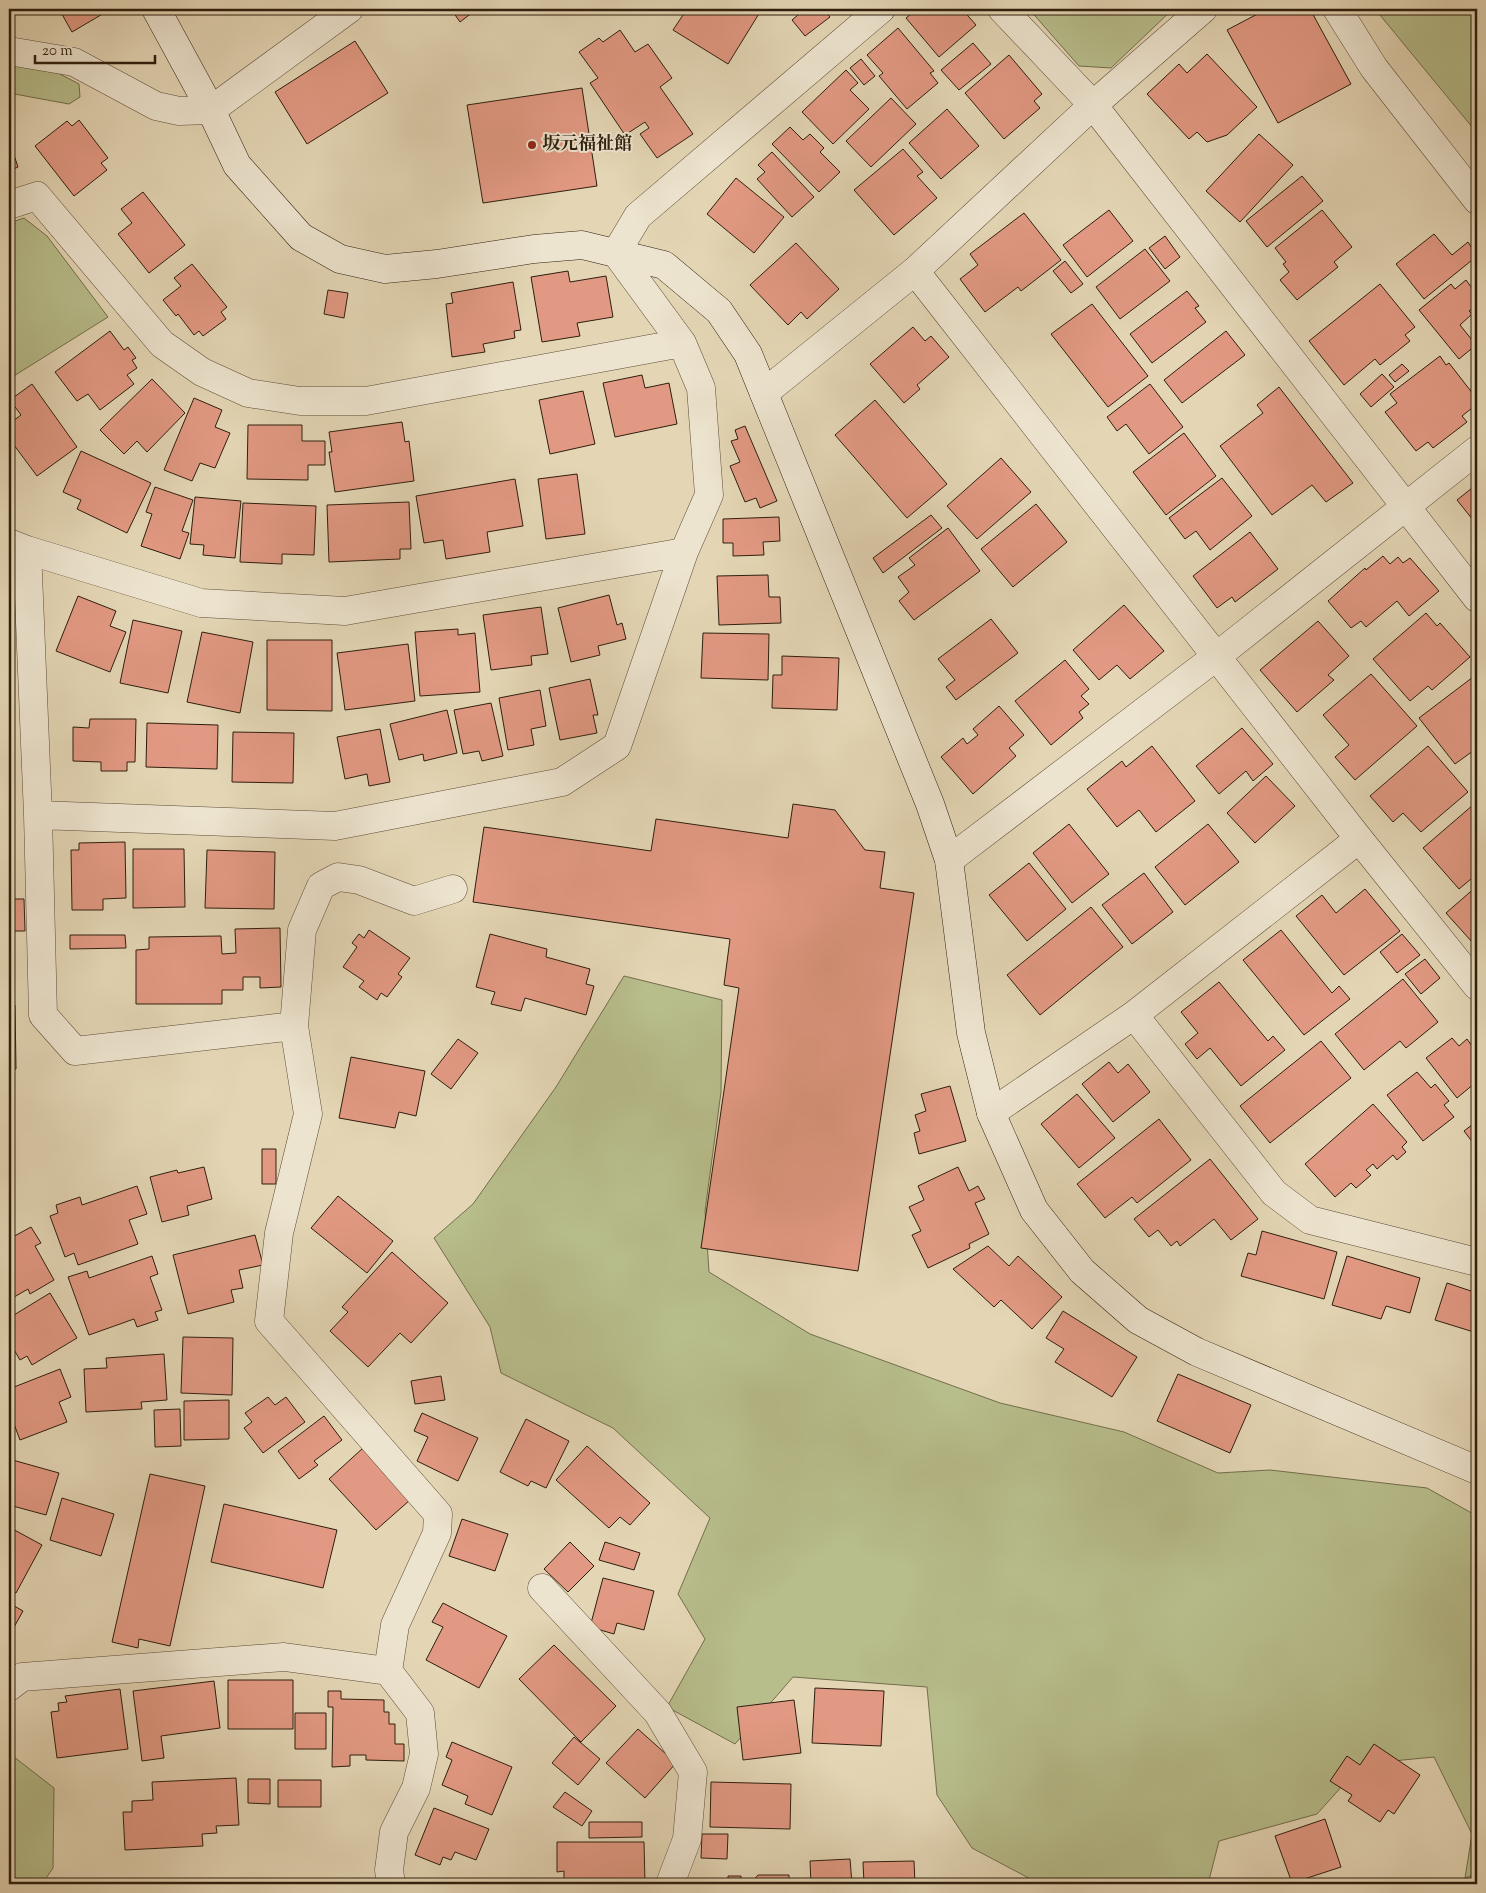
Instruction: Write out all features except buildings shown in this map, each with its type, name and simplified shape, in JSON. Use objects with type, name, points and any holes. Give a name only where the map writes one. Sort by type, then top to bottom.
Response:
[{"type":"street","points":[[156,9],[211,110],[237,165],[301,237],[340,259],[385,269],[438,264],[534,249],[582,245],[664,265],[719,311],[748,354],[930,804],[949,860],[971,1033],[991,1113],[1034,1210],[1082,1271],[1138,1320],[1197,1352],[1477,1470]]},
{"type":"street","points":[[9,51],[74,62],[156,106],[179,111],[211,110],[349,9]]},
{"type":"street","points":[[616,253],[638,216],[881,9]]},
{"type":"street","points":[[1002,9],[1093,105],[1477,598]]},
{"type":"street","points":[[764,393],[914,271],[1093,105],[1203,9]]},
{"type":"street","points":[[1337,9],[1374,68],[1477,200]]},
{"type":"street","points":[[9,205],[37,196],[162,344],[202,372],[248,393],[300,402],[366,401],[682,343]]},
{"type":"street","points":[[38,815],[335,826],[562,782],[617,746],[684,552],[709,495],[701,388],[682,343],[616,253]]},
{"type":"street","points":[[914,271],[1358,839],[1477,986]]},
{"type":"street","points":[[949,860],[1216,656],[1477,450]]},
{"type":"street","points":[[294,1026],[75,1051],[43,1015],[38,815],[18,546],[201,604],[345,611],[684,552]]},
{"type":"street","points":[[991,1113],[1134,1015],[1358,839]]},
{"type":"street","points":[[388,1671],[395,1625],[437,1532],[438,1514],[268,1321],[279,1233],[308,1114],[294,1026],[302,930],[321,886],[338,877],[358,880],[414,901],[453,889]]},
{"type":"street","points":[[1134,1015],[1274,1194],[1310,1220],[1477,1262]]},
{"type":"street","points":[[542,1588],[658,1713],[693,1772],[687,1839],[670,1884]]},
{"type":"street","points":[[9,1686],[22,1677],[284,1657],[388,1671],[420,1713],[424,1754],[416,1788],[394,1832],[389,1870],[391,1884]]},
{"type":"green space","points":[[1029,9],[1173,9],[1111,68],[1079,66]]},
{"type":"green space","points":[[1375,9],[1477,9],[1477,133]]},
{"type":"green space","points":[[9,64],[58,73],[79,84],[80,97],[69,104],[9,93]]},
{"type":"green space","points":[[24,218],[47,236],[108,317],[9,379],[9,223]]},
{"type":"green space","points":[[624,976],[722,1000],[721,1092],[705,1211],[709,1272],[810,1334],[1000,1403],[1124,1432],[1218,1473],[1270,1470],[1427,1488],[1477,1516],[1477,1874],[1465,1878],[1472,1834],[1434,1757],[1362,1764],[1317,1814],[1219,1841],[1208,1884],[1040,1884],[972,1848],[937,1795],[927,1687],[793,1677],[735,1744],[667,1707],[705,1639],[678,1594],[710,1518],[613,1428],[501,1373],[490,1327],[434,1238],[473,1204],[556,1087]]},
{"type":"green space","points":[[9,1753],[54,1788],[53,1868],[42,1884],[9,1884]]},
{"type":"place","name":"坂元福祉館","points":[[532,145]]}]
